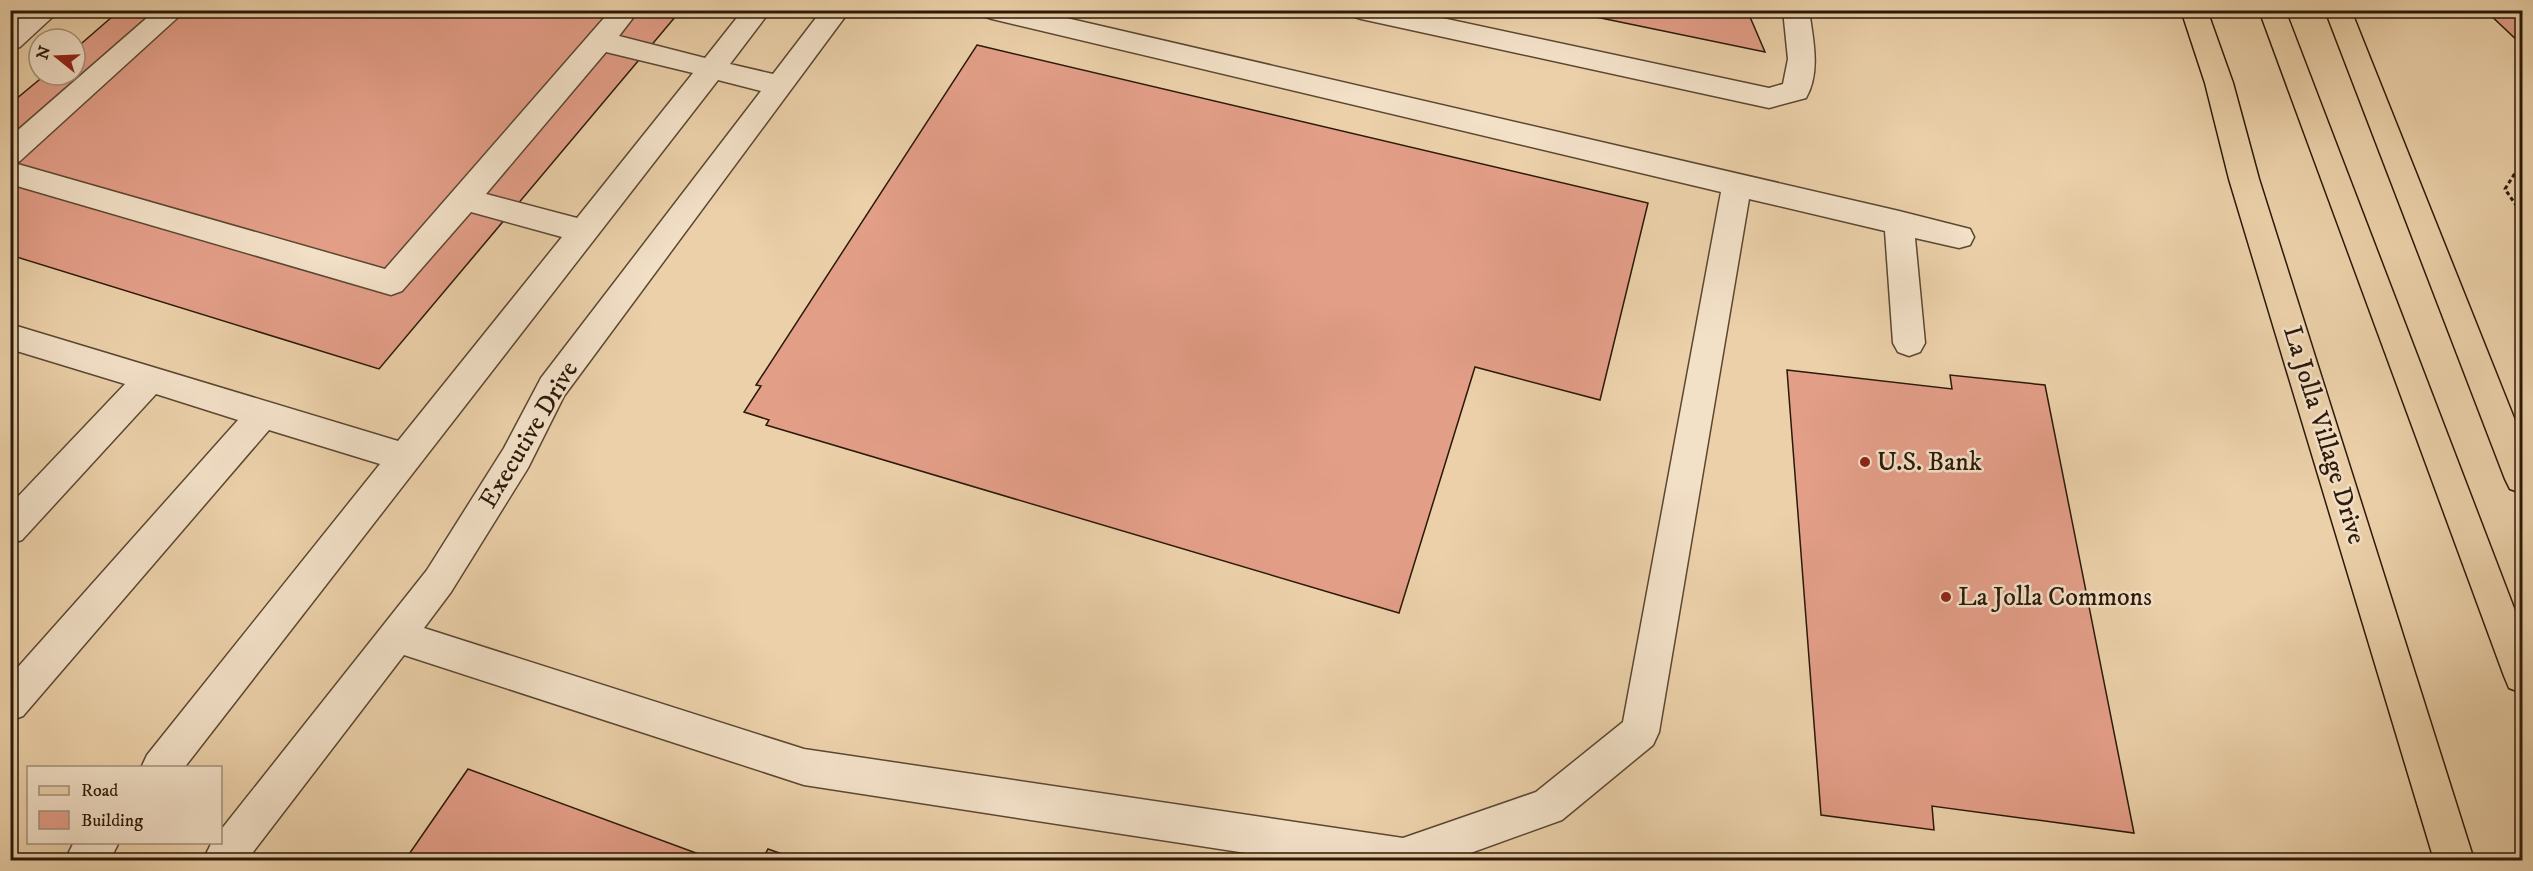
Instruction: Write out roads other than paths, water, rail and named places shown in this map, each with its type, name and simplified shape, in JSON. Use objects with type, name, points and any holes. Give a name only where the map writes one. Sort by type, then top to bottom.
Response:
[{"type":"main road","name":"La Jolla Village Drive","points":[[2194,10],[2219,82],[2244,179],[2454,861]]},
{"type":"main road","points":[[2272,10],[2523,676]]},
{"type":"main road","points":[[2338,10],[2523,479]]},
{"type":"street","points":[[10,41],[47,10]]},
{"type":"street","points":[[10,154],[173,10]]},
{"type":"street","points":[[10,173],[391,284],[626,10]]},
{"type":"street","points":[[162,766],[758,10]]},
{"type":"street","name":"Executive Drive","points":[[223,861],[439,581],[516,458],[552,387],[837,10]]},
{"type":"street","points":[[992,10],[1959,237]]},
{"type":"street","points":[[1361,10],[1769,98],[1797,91],[1802,59],[1796,10]]},
{"type":"street","points":[[600,41],[781,86]]},
{"type":"street","points":[[398,636],[804,768],[1403,858],[1548,807],[1640,732],[1737,185]]},
{"type":"street","points":[[465,199],[585,232]]},
{"type":"street","points":[[1899,222],[1910,343]]},
{"type":"street","points":[[10,336],[406,458]]},
{"type":"street","points":[[10,529],[150,379]]},
{"type":"street","points":[[10,704],[263,414]]},
{"type":"street","points":[[85,861],[99,844]]},
{"type":"place","name":"U.S. Bank","points":[[1865,462]]},
{"type":"place","name":"La Jolla Commons","points":[[1946,597]]}]
